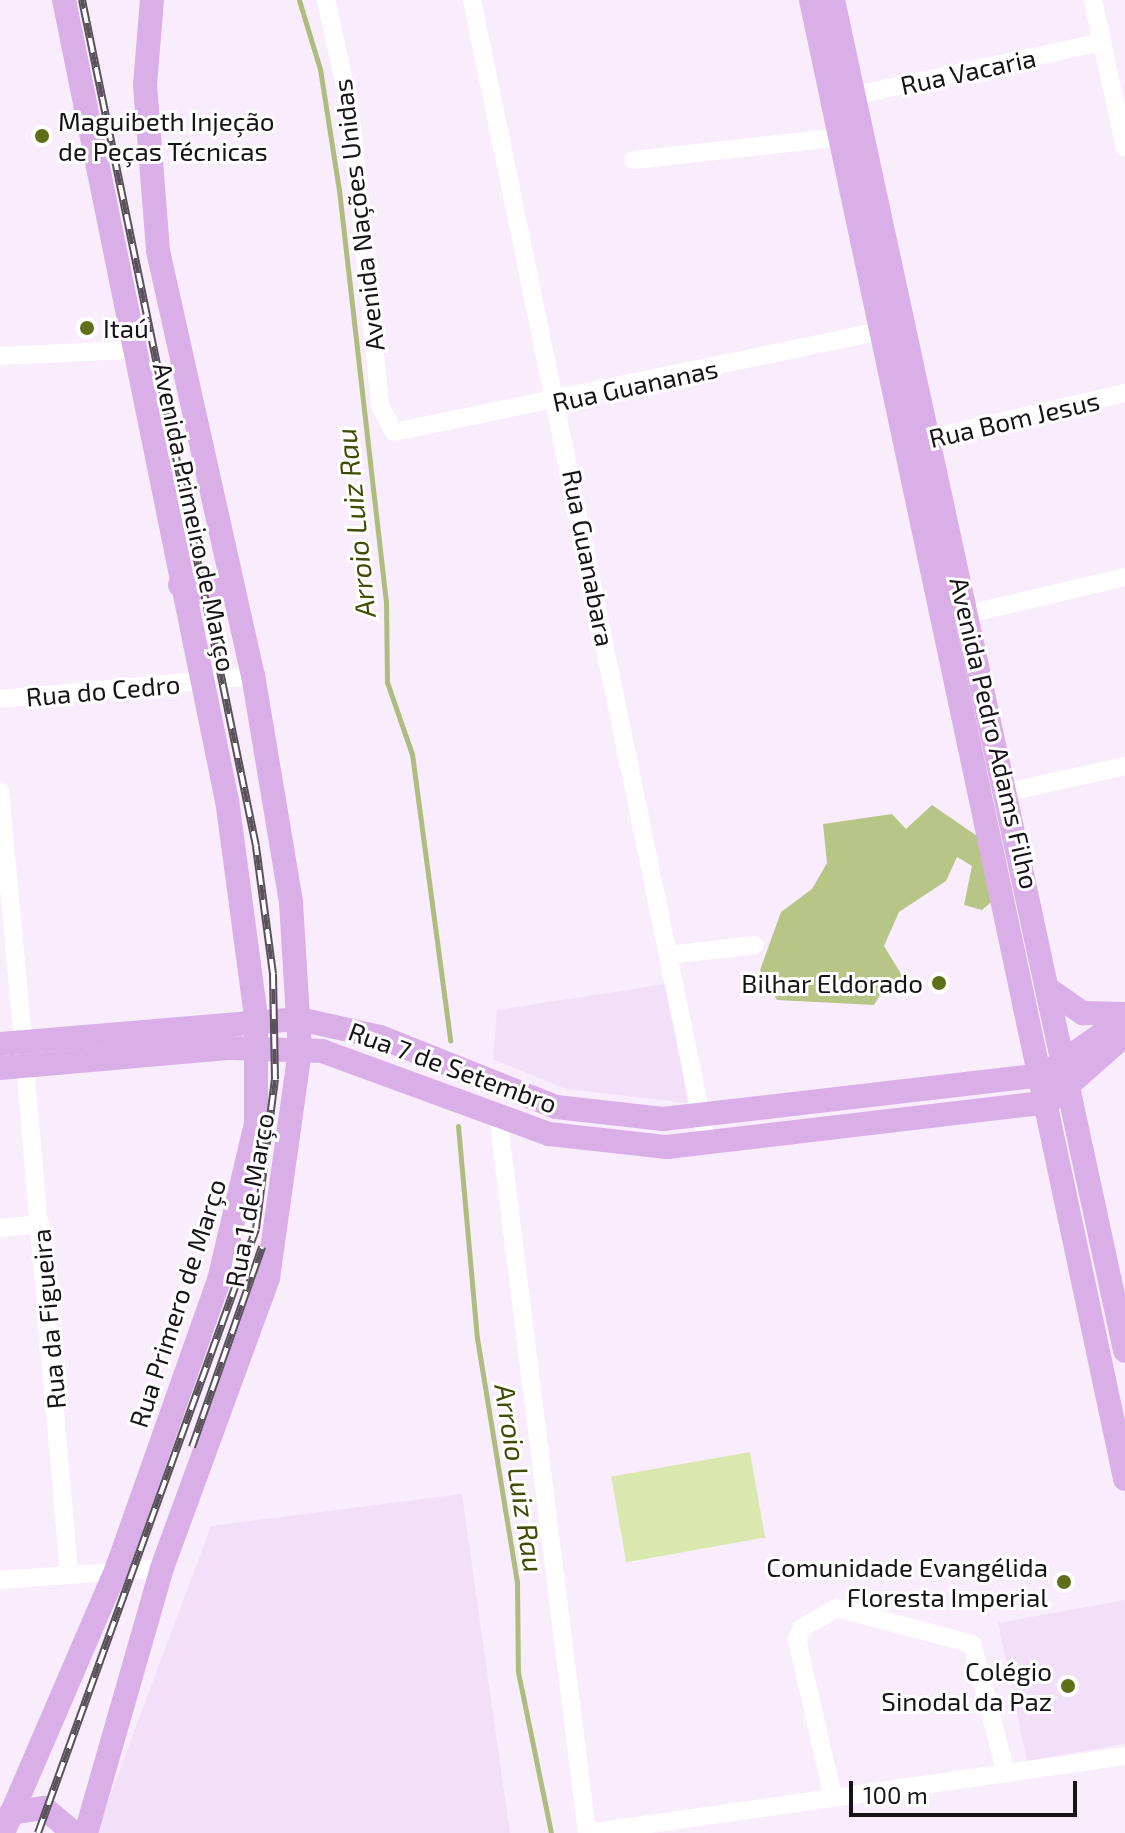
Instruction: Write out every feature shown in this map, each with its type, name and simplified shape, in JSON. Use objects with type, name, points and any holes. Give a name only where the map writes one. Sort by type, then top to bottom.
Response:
[{"type":"main road","name":"Avenida Primeiro de Março","points":[[64,0],[130,350],[203,680],[256,1017],[257,1047]]},
{"type":"main road","name":"Avenida Primeiro de Março","points":[[152,0],[145,85],[158,250],[253,676],[291,902],[300,1050]]},
{"type":"main road","name":"Avenida Pedro Adams Filho","points":[[811,0],[844,98],[927,440],[1067,1062],[1125,1351]]},
{"type":"main road","name":"Avenida Pedro Adams Filho","points":[[833,0],[844,98],[841,137],[902,444],[1049,1102],[1125,1479]]},
{"type":"main road","points":[[180,585],[210,595],[230,576]]},
{"type":"main road","points":[[1051,991],[1083,1013],[1125,1016]]},
{"type":"main road","name":"Rua 7 de Setembro","points":[[0,1068],[16,1050],[256,1017],[299,1019],[380,1037],[556,1107],[615,1119],[701,1118],[1043,1075],[1067,1062],[1125,1016]]},
{"type":"main road","name":"Rua 7 de Setembro","points":[[16,1050],[257,1047],[341,1054],[498,1116],[613,1145],[707,1145],[1049,1102],[1072,1087],[1125,1035]]},
{"type":"main road","name":"Rua Primero de Março","points":[[117,1568],[243,1204],[256,1124],[257,1047]]},
{"type":"main road","name":"Rua 1 de Março","points":[[162,1568],[225,1404],[268,1278],[300,1050]]},
{"type":"main road","points":[[7,1823],[117,1568]]},
{"type":"main road","points":[[86,1833],[162,1568]]},
{"type":"main road","points":[[7,1823],[44,1808],[74,1833]]},
{"type":"street","name":"Avenida Nações Unidas","points":[[326,0],[350,109],[380,405],[391,429]]},
{"type":"street","name":"Rua Guanabara","points":[[472,0],[707,1145]]},
{"type":"street","points":[[1093,0],[1125,148]]},
{"type":"street","name":"Rua Vacaria","points":[[844,98],[1102,42]]},
{"type":"street","points":[[634,160],[841,137]]},
{"type":"street","name":"Rua Guananas","points":[[391,429],[409,432],[880,331]]},
{"type":"street","points":[[0,356],[130,350]]},
{"type":"street","name":"Rua Bom Jesus","points":[[902,444],[1125,393]]},
{"type":"street","points":[[940,621],[1125,577]]},
{"type":"street","name":"Rua do Cedro","points":[[0,699],[253,676]]},
{"type":"street","points":[[980,798],[1125,766]]},
{"type":"street","name":"Rua da Figueira","points":[[0,791],[16,1050],[41,1224],[69,1573]]},
{"type":"street","points":[[669,955],[754,945]]},
{"type":"street","points":[[498,1116],[587,1833],[1125,1756]]},
{"type":"street","points":[[0,1228],[41,1224]]},
{"type":"street","points":[[0,1580],[117,1568],[162,1568]]},
{"type":"street","points":[[833,1797],[797,1640],[802,1628],[837,1608],[972,1644],[1006,1773]]},
{"type":"shaded area","points":[[667,984],[688,1103],[566,1089],[493,1059],[497,1010]]},
{"type":"shaded area","points":[[462,1494],[510,1833],[96,1833],[211,1526]]},
{"type":"shaded area","name":"Colégio Sinodal da Paz","points":[[1125,1600],[1125,1744],[1027,1761],[998,1623]]},
{"type":"green space","points":[[932,805],[980,838],[995,899],[982,910],[964,905],[972,866],[957,857],[946,881],[899,912],[884,946],[903,977],[885,986],[874,1005],[777,1000],[760,970],[781,912],[812,889],[827,863],[823,824],[892,814],[906,829]]},
{"type":"green space","points":[[750,1452],[765,1538],[626,1562],[611,1476]]},
{"type":"waterway","name":"Arroio Luiz Rau","points":[[299,0],[320,69],[339,190],[386,601],[387,682],[412,754],[450,1040]]},
{"type":"waterway","name":"Arroio Luiz Rau","points":[[458,1126],[477,1338],[517,1582],[518,1672],[551,1833]]},
{"type":"railway","points":[[38,1833],[256,1229],[275,1079],[273,974],[256,846],[82,0]]},
{"type":"railway","points":[[192,1447],[262,1247]]},
{"type":"place","name":"Maguibeth Injeção de Peças Técnicas","points":[[42,136]]},
{"type":"place","name":"Itaú","points":[[87,328]]},
{"type":"place","name":"Bilhar Eldorado","points":[[939,983]]},
{"type":"place","name":"Comunidade Evangélida Floresta Imperial","points":[[1064,1582]]},
{"type":"place","name":"Colégio Sinodal da Paz","points":[[1068,1686]]}]
